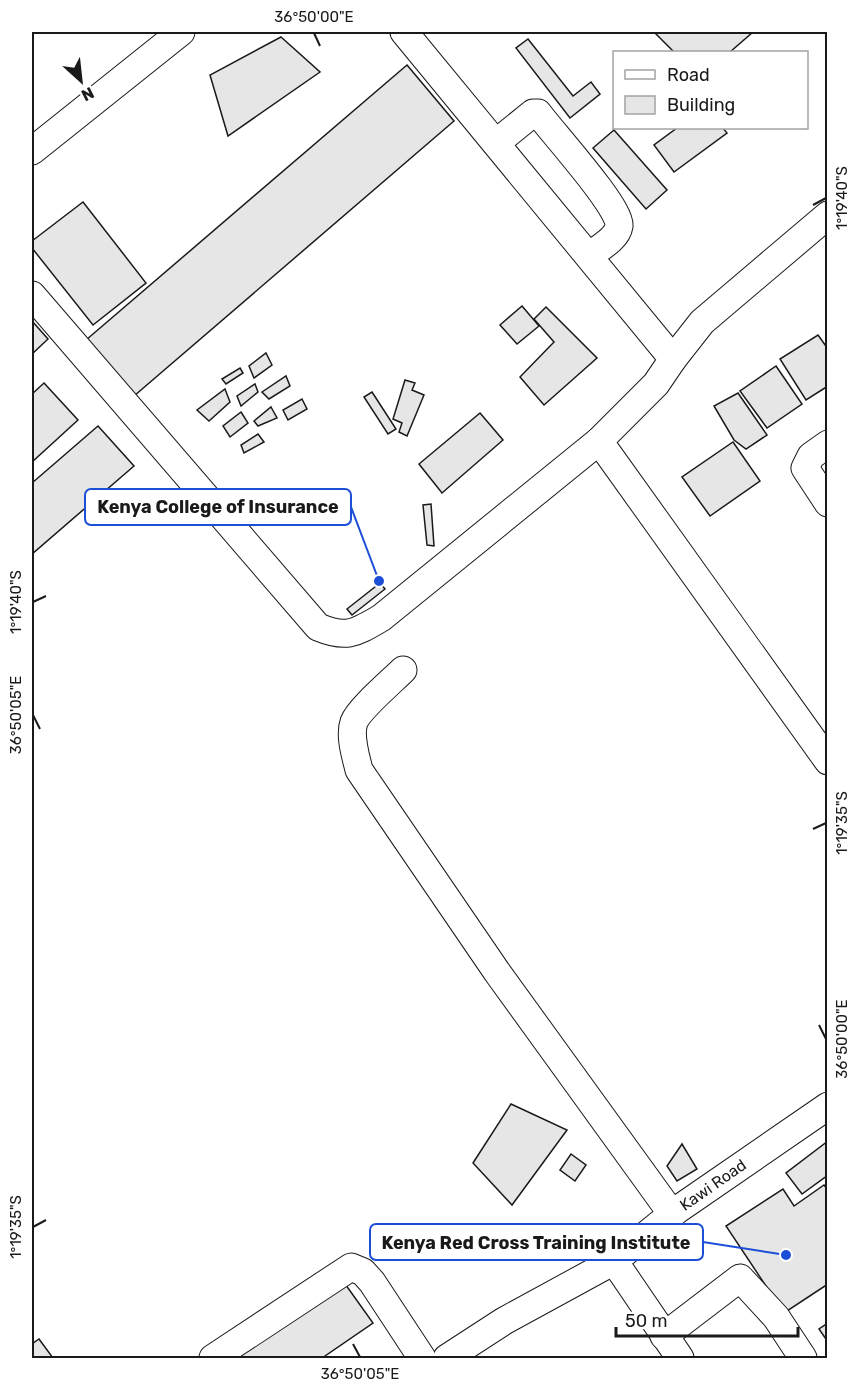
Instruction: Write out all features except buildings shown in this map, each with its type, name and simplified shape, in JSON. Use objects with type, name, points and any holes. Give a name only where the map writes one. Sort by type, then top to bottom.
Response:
[{"type":"street","points":[[32,151],[181,32]]},
{"type":"street","points":[[404,32],[590,255],[673,359]]},
{"type":"street","points":[[496,143],[533,113],[538,113],[604,194],[620,221],[619,230],[612,238],[590,255]]},
{"type":"street","points":[[32,295],[318,627],[339,636],[357,632],[381,618],[599,441],[656,384],[702,322],[828,215]]},
{"type":"street","points":[[599,441],[828,761]]},
{"type":"street","points":[[828,444],[811,456],[805,468],[828,504]]},
{"type":"street","points":[[404,670],[373,699],[354,722],[354,749],[359,770],[497,972],[672,1214]]},
{"type":"street","name":"Kawi Road","points":[[447,1359],[504,1321],[614,1261],[672,1214],[828,1106]]},
{"type":"street","points":[[614,1261],[680,1359]]},
{"type":"street","points":[[213,1359],[351,1267],[363,1272],[372,1282],[422,1359]]},
{"type":"street","points":[[664,1336],[740,1278],[776,1317],[802,1359]]},
{"type":"place","name":"Kenya College of Insurance","points":[[379,581]]},
{"type":"place","name":"Kenya Red Cross Training Institute","points":[[786,1255]]}]
